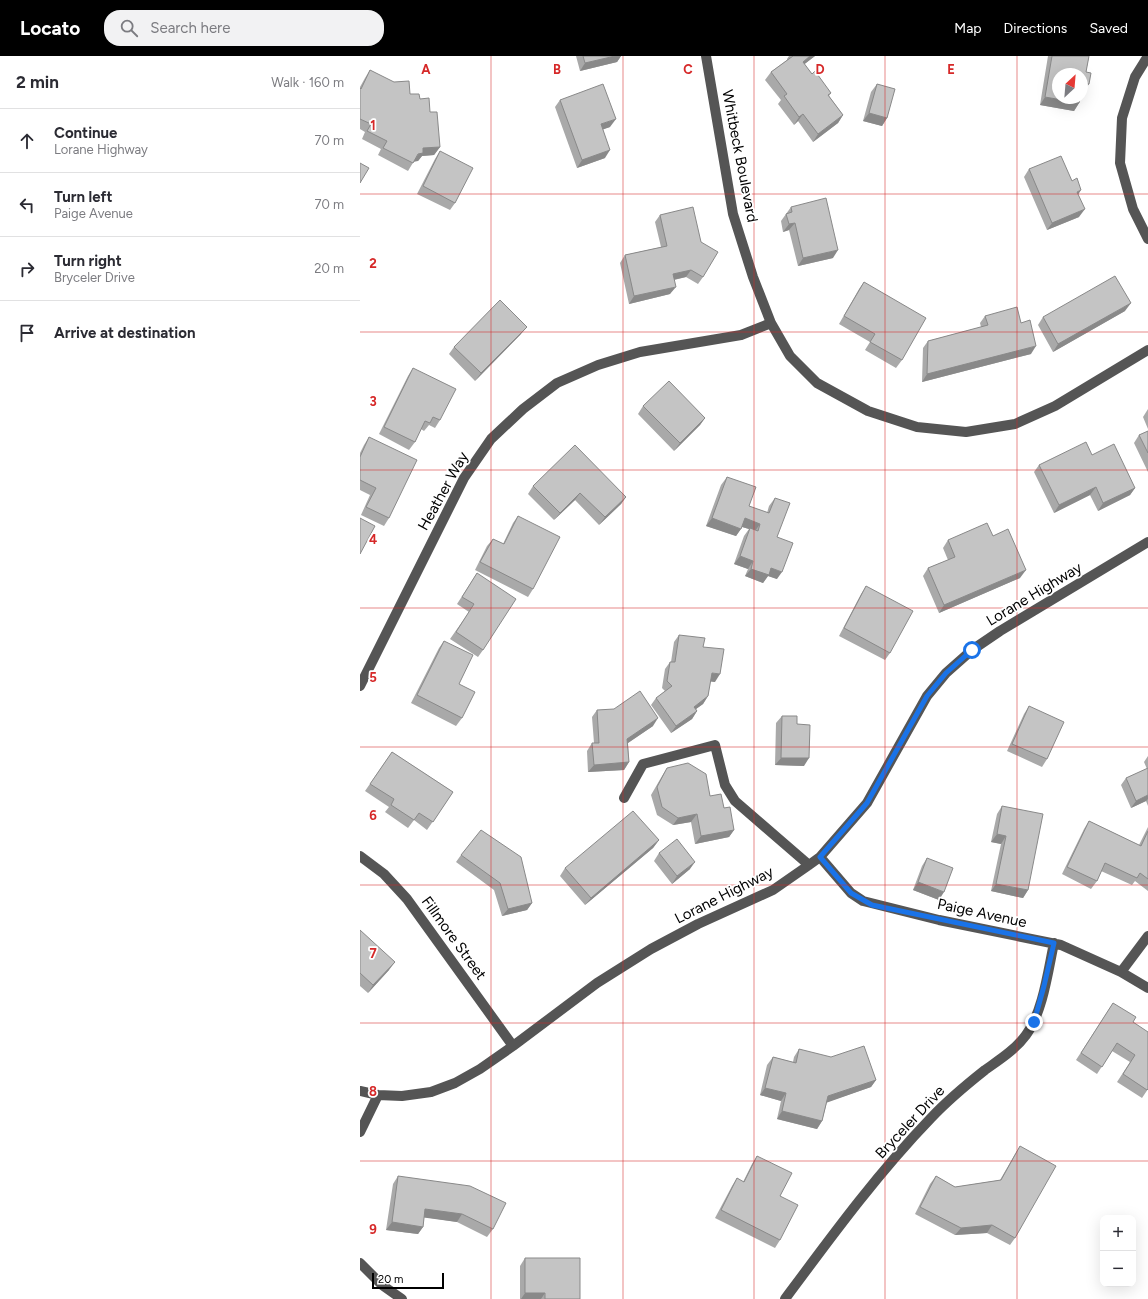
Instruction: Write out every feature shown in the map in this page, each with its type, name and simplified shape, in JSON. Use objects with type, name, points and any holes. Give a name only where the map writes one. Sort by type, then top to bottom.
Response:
[{"type":"street","name":"Whitbeck Boulevard","points":[[706,56],[733,214],[771,323],[790,356],[817,383],[868,411],[917,427],[966,432],[1014,424],[1055,406],[1148,350]]},
{"type":"street","points":[[1148,56],[1136,77],[1122,118],[1120,163],[1133,209],[1148,239]]},
{"type":"street","name":"Heather Way","points":[[360,686],[464,478],[491,439],[523,409],[557,383],[598,366],[640,352],[741,335],[771,323]]},
{"type":"street","name":"Lorane Highway","points":[[360,1091],[378,1095],[402,1096],[431,1092],[455,1083],[480,1069],[597,983],[651,949],[698,924],[773,890],[809,865],[820,857],[867,803],[927,696],[946,673],[972,650],[1000,631],[1148,542]]},
{"type":"street","points":[[624,798],[643,764],[714,745],[725,785],[735,801],[809,865]]},
{"type":"street","name":"Fillmore Street","points":[[360,856],[384,874],[407,899],[513,1046]]},
{"type":"street","name":"Paige Avenue","points":[[820,857],[851,893],[872,905],[1069,947],[1121,972],[1148,988]]},
{"type":"street","points":[[1121,972],[1148,936]]},
{"type":"street","name":"Bryceler Drive","points":[[785,1299],[852,1210],[931,1118],[975,1078],[1016,1046],[1026,1035],[1034,1022],[1054,943]]},
{"type":"street","points":[[360,1132],[378,1095]]},
{"type":"street","points":[[360,1263],[382,1285],[402,1299]]},
{"type":"building","points":[[583,56],[615,56],[585,63]]},
{"type":"building","points":[[793,56],[810,56],[803,62],[812,74],[815,71],[831,93],[828,95],[843,115],[818,134],[803,114],[799,117],[784,96],[787,94],[771,72]]},
{"type":"building","points":[[1052,56],[1089,56],[1087,68],[1052,68],[1052,98],[1045,97]]},
{"type":"building","points":[[370,70],[394,82],[409,81],[410,94],[419,94],[420,99],[429,98],[430,112],[437,112],[440,147],[423,148],[423,153],[418,154],[413,163],[383,148],[387,141],[367,131],[371,124],[360,119],[360,88],[361,89]]},
{"type":"building","points":[[1088,72],[1091,73],[1088,84]]},
{"type":"building","points":[[603,84],[616,119],[601,124],[610,150],[582,160],[560,100]]},
{"type":"building","points":[[877,84],[895,89],[887,118],[869,113]]},
{"type":"building","points":[[440,151],[473,168],[455,203],[423,186]]},
{"type":"building","points":[[1061,156],[1072,181],[1077,178],[1081,190],[1077,192],[1085,209],[1052,223],[1029,169]]},
{"type":"building","points":[[360,163],[369,168],[360,183]]},
{"type":"building","points":[[826,198],[838,250],[803,258],[795,223],[789,224],[786,214],[792,212],[791,207]]},
{"type":"building","points":[[693,207],[701,242],[718,252],[703,277],[691,270],[673,274],[676,287],[634,296],[625,255],[667,246],[660,215]]},
{"type":"building","points":[[1115,276],[1131,303],[1058,344],[1043,317]]},
{"type":"building","points":[[864,282],[926,318],[902,360],[870,342],[875,334],[844,316]]},
{"type":"building","points":[[500,300],[527,327],[481,373],[454,347]]},
{"type":"building","points":[[1017,307],[1021,323],[1030,320],[1036,346],[927,374],[928,341],[988,325],[985,316]]},
{"type":"building","points":[[413,368],[456,389],[440,420],[433,417],[430,423],[425,421],[415,442],[384,427]]},
{"type":"building","points":[[669,381],[705,418],[680,443],[643,406]]},
{"type":"building","points":[[1148,431],[1148,453],[1139,435]]},
{"type":"building","points":[[369,437],[417,460],[389,518],[366,507],[376,488],[360,480],[360,457]]},
{"type":"building","points":[[1086,442],[1092,455],[1114,444],[1135,488],[1103,503],[1096,487],[1059,505],[1039,465]]},
{"type":"building","points":[[575,445],[626,497],[605,517],[580,493],[560,513],[533,486]]},
{"type":"building","points":[[727,477],[756,487],[749,506],[769,513],[775,498],[790,503],[777,537],[793,543],[782,572],[771,568],[769,575],[751,569],[753,561],[740,556],[750,528],[758,531],[760,524],[745,518],[741,529],[712,518]]},
{"type":"building","points":[[518,516],[560,537],[533,589],[480,562],[493,539],[504,544]]},
{"type":"building","points":[[360,518],[375,526],[360,554]]},
{"type":"building","points":[[987,523],[993,536],[1008,529],[1026,570],[944,605],[928,568],[955,557],[948,540]]},
{"type":"building","points":[[477,573],[516,599],[483,650],[456,632],[474,604],[462,597]]},
{"type":"building","points":[[866,586],[913,611],[890,653],[844,628]]},
{"type":"building","points":[[679,635],[705,638],[703,647],[724,649],[720,674],[712,673],[708,696],[694,707],[697,711],[676,726],[656,698],[672,686],[667,681],[670,662],[675,662]]},
{"type":"building","points":[[444,641],[473,655],[459,684],[475,692],[462,718],[417,695]]},
{"type":"building","points":[[640,691],[658,718],[627,739],[629,762],[594,765],[592,743],[599,743],[597,710],[614,709]]},
{"type":"building","points":[[1029,706],[1064,722],[1047,759],[1012,744]]},
{"type":"building","points":[[782,716],[797,716],[797,724],[810,725],[809,758],[781,758]]},
{"type":"building","points":[[392,752],[453,792],[433,822],[419,813],[414,820],[391,805],[394,799],[370,784]]},
{"type":"building","points":[[688,763],[706,774],[710,796],[721,794],[724,808],[730,807],[734,830],[701,836],[697,814],[678,818],[662,807],[657,787],[667,768]]},
{"type":"building","points":[[1148,768],[1148,795],[1136,801],[1126,778]]},
{"type":"building","points":[[1002,806],[1043,814],[1028,890],[996,884],[1006,836],[997,834]]},
{"type":"building","points":[[633,811],[659,840],[591,898],[565,868]]},
{"type":"building","points":[[1089,821],[1141,846],[1148,831],[1148,879],[1140,873],[1137,878],[1105,863],[1097,881],[1067,867]]},
{"type":"building","points":[[481,830],[521,857],[532,903],[508,909],[500,883],[461,855]]},
{"type":"building","points":[[677,839],[695,862],[677,876],[659,853]]},
{"type":"building","points":[[927,858],[953,868],[944,892],[918,882]]},
{"type":"building","points":[[360,930],[395,962],[373,985],[360,973]]},
{"type":"building","points":[[1113,1003],[1136,1017],[1133,1022],[1148,1032],[1147,1090],[1123,1074],[1135,1055],[1117,1043],[1102,1067],[1081,1053]]},
{"type":"building","points":[[864,1046],[876,1080],[828,1096],[822,1121],[782,1111],[786,1093],[765,1088],[773,1057],[796,1063],[799,1049],[831,1057]]},
{"type":"building","points":[[1020,1146],[1056,1166],[1015,1238],[992,1225],[961,1228],[920,1207],[936,1176],[955,1187],[1001,1180]]},
{"type":"building","points":[[757,1156],[792,1173],[780,1196],[798,1205],[780,1240],[721,1210],[737,1178],[744,1182]]},
{"type":"building","points":[[398,1176],[470,1186],[506,1203],[493,1229],[462,1214],[425,1209],[423,1227],[392,1222]]},
{"type":"building","points":[[525,1258],[580,1258],[580,1299],[545,1299],[545,1293],[525,1293]]},
{"type":"route","points":[[972,650],[946,673],[927,696],[897,752],[867,803],[820,857],[851,893],[872,905],[1054,943],[1034,1022]]}]
